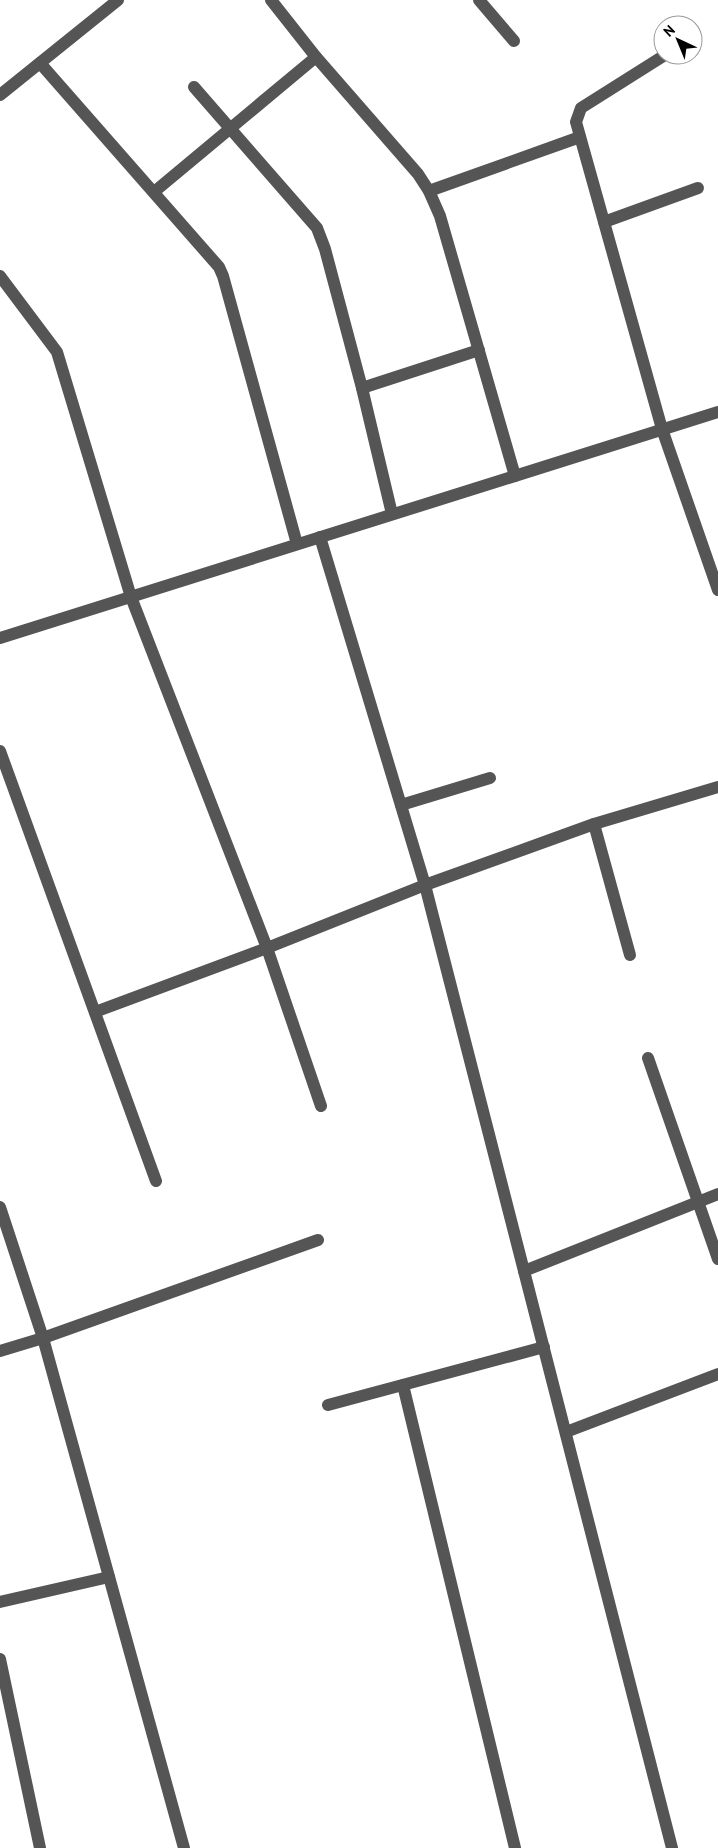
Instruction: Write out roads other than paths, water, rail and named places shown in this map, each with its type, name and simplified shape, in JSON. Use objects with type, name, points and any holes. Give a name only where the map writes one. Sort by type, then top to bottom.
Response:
[{"type":"street","points":[[0,95],[118,0]]},
{"type":"street","points":[[271,0],[316,57],[418,174],[429,191],[440,216],[515,476]]},
{"type":"street","points":[[479,0],[514,41]]},
{"type":"street","points":[[154,192],[316,57]]},
{"type":"street","points":[[40,63],[210,256],[223,276],[297,544]]},
{"type":"street","points":[[653,63],[581,108],[576,122],[662,429],[718,590]]},
{"type":"street","points":[[194,87],[317,228],[325,249],[362,388],[392,514]]},
{"type":"street","points":[[429,191],[580,137]]},
{"type":"street","points":[[604,222],[698,188]]},
{"type":"street","points":[[0,276],[57,352],[131,597],[267,948],[321,1106]]},
{"type":"street","points":[[362,388],[479,350]]},
{"type":"street","points":[[0,638],[718,412]]},
{"type":"street","points":[[320,537],[425,886],[672,1848]]},
{"type":"street","points":[[0,751],[156,1181]]},
{"type":"street","points":[[401,805],[490,778]]},
{"type":"street","points":[[95,1012],[267,948],[425,886],[594,824],[718,787]]},
{"type":"street","points":[[594,824],[630,955]]},
{"type":"street","points":[[648,1058],[718,1259]]},
{"type":"street","points":[[524,1271],[718,1194]]},
{"type":"street","points":[[0,1207],[43,1338],[184,1848]]},
{"type":"street","points":[[0,1352],[318,1240]]},
{"type":"street","points":[[328,1405],[544,1347]]},
{"type":"street","points":[[566,1432],[718,1374]]},
{"type":"street","points":[[403,1385],[515,1848]]},
{"type":"street","points":[[0,1602],[109,1577]]},
{"type":"street","points":[[0,1659],[40,1848]]}]
